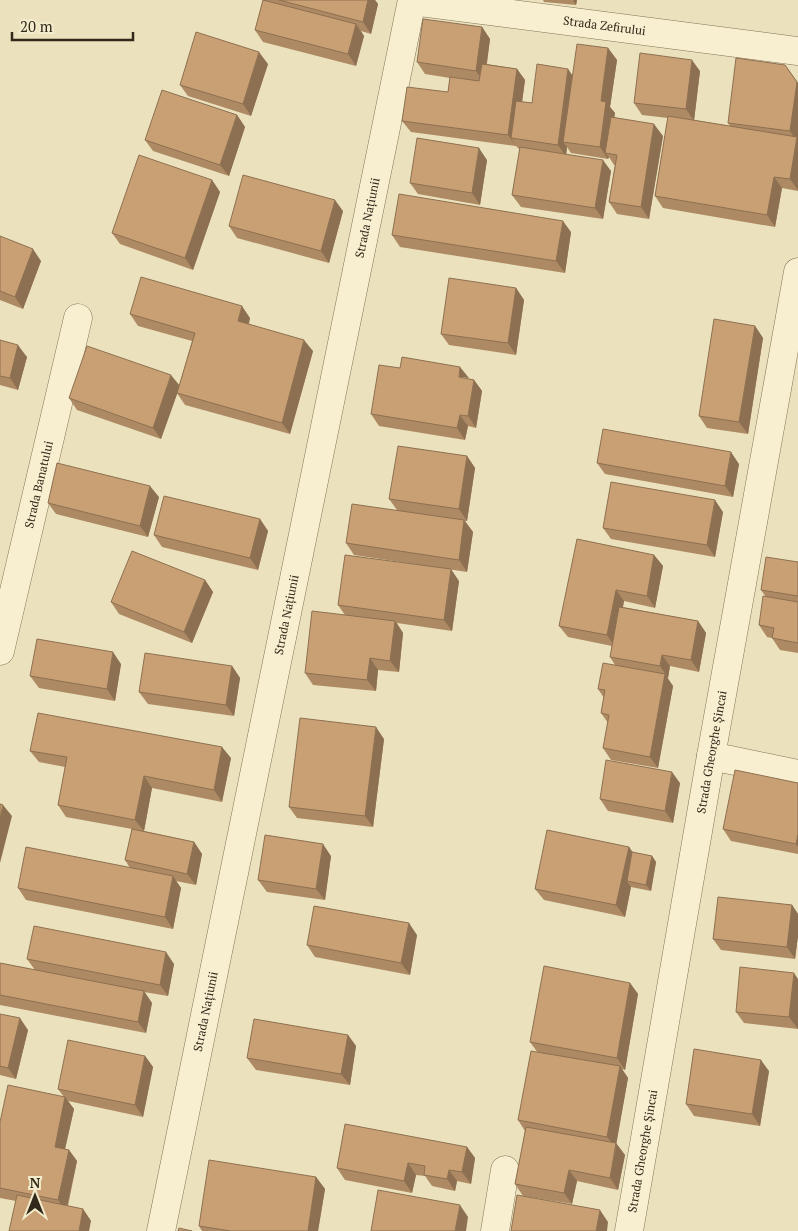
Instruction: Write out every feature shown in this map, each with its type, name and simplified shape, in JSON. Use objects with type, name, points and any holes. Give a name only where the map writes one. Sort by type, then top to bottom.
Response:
[{"type":"street","name":"Strada Zefirului","points":[[412,1],[798,51]]},
{"type":"street","name":"Strada Națiunii","points":[[161,1231],[412,1]]},
{"type":"street","name":"Strada Gheorghe Șincai","points":[[629,1231],[711,756],[788,376],[798,272]]},
{"type":"street","name":"Strada Banatului","points":[[0,650],[78,318]]},
{"type":"street","points":[[711,756],[798,774]]},
{"type":"street","points":[[495,1231],[505,1170]]},
{"type":"building","points":[[263,0],[356,24],[348,54],[255,30]]},
{"type":"building","points":[[279,0],[368,0],[363,22]]},
{"type":"building","points":[[423,19],[482,27],[476,71],[417,62]]},
{"type":"building","points":[[196,32],[259,52],[243,104],[180,85]]},
{"type":"building","points":[[577,44],[608,48],[601,101],[606,102],[600,147],[563,142]]},
{"type":"building","points":[[640,53],[692,60],[686,109],[634,103]]},
{"type":"building","points":[[736,58],[785,65],[797,82],[790,131],[728,123]]},
{"type":"building","points":[[482,64],[517,69],[508,135],[402,121],[407,87],[448,92],[450,77],[479,81]]},
{"type":"building","points":[[537,64],[568,69],[558,145],[511,138],[516,101],[532,103]]},
{"type":"building","points":[[162,90],[237,115],[220,165],[145,140]]},
{"type":"building","points":[[668,116],[797,137],[790,179],[774,177],[767,215],[655,196]]},
{"type":"building","points":[[611,117],[654,124],[641,207],[609,202],[617,155],[605,153]]},
{"type":"building","points":[[417,138],[479,148],[472,193],[410,183]]},
{"type":"building","points":[[520,147],[603,160],[595,208],[512,195]]},
{"type":"building","points":[[139,155],[212,180],[185,258],[112,233]]},
{"type":"building","points":[[243,175],[335,200],[321,251],[229,226]]},
{"type":"building","points":[[399,194],[563,221],[556,261],[392,235]]},
{"type":"building","points":[[0,236],[33,249],[15,297],[0,291]]},
{"type":"building","points":[[141,277],[242,306],[238,321],[304,340],[282,423],[177,393],[195,333],[130,314]]},
{"type":"building","points":[[449,278],[516,288],[508,343],[441,334]]},
{"type":"building","points":[[714,319],[755,326],[739,422],[699,416]]},
{"type":"building","points":[[0,340],[18,345],[10,378],[0,376]]},
{"type":"building","points":[[87,346],[171,375],[153,428],[69,398]]},
{"type":"building","points":[[402,357],[460,367],[459,377],[474,380],[468,416],[460,415],[457,428],[371,414],[379,365],[400,368]]},
{"type":"building","points":[[603,429],[731,452],[725,486],[597,463]]},
{"type":"building","points":[[398,446],[467,456],[459,509],[389,499]]},
{"type":"building","points":[[57,463],[150,486],[140,526],[48,503]]},
{"type":"building","points":[[611,482],[715,500],[707,545],[603,528]]},
{"type":"building","points":[[164,496],[260,519],[250,558],[154,535]]},
{"type":"building","points":[[352,504],[464,520],[459,560],[346,543]]},
{"type":"building","points":[[577,539],[654,555],[647,596],[616,590],[607,635],[559,626]]},
{"type":"building","points":[[132,551],[205,580],[184,632],[111,602]]},
{"type":"building","points":[[345,555],[451,569],[444,620],[338,605]]},
{"type":"building","points":[[766,557],[798,562],[798,596],[761,590]]},
{"type":"building","points":[[763,596],[798,602],[798,643],[772,638],[774,628],[759,625]]},
{"type":"building","points":[[619,607],[698,621],[691,660],[662,655],[660,666],[610,657]]},
{"type":"building","points":[[312,611],[395,621],[390,661],[370,658],[367,680],[305,673]]},
{"type":"building","points":[[37,639],[113,652],[107,689],[30,676]]},
{"type":"building","points":[[145,653],[232,666],[226,705],[139,692]]},
{"type":"building","points":[[603,663],[665,674],[650,757],[603,748],[609,715],[601,713],[605,690],[598,689]]},
{"type":"building","points":[[38,713],[222,747],[214,790],[144,776],[135,820],[58,805],[67,757],[30,751]]},
{"type":"building","points":[[300,718],[376,727],[365,816],[289,807]]},
{"type":"building","points":[[606,760],[672,772],[665,811],[600,799]]},
{"type":"building","points":[[735,770],[798,783],[798,834],[796,844],[723,829]]},
{"type":"building","points":[[0,804],[3,805],[0,819]]},
{"type":"building","points":[[132,829],[194,842],[187,874],[125,860]]},
{"type":"building","points":[[547,830],[629,847],[616,905],[535,889]]},
{"type":"building","points":[[265,835],[323,844],[316,889],[258,880]]},
{"type":"building","points":[[26,847],[173,876],[165,917],[18,888]]},
{"type":"building","points":[[632,852],[652,856],[646,885],[627,881]]},
{"type":"building","points":[[718,897],[792,905],[787,947],[713,939]]},
{"type":"building","points":[[314,906],[409,923],[401,963],[307,945]]},
{"type":"building","points":[[34,926],[166,952],[160,985],[27,959]]},
{"type":"building","points":[[0,963],[144,991],[138,1022],[0,995]]},
{"type":"building","points":[[544,966],[630,983],[617,1058],[530,1042]]},
{"type":"building","points":[[740,967],[794,973],[789,1017],[736,1012]]},
{"type":"building","points":[[0,1014],[20,1018],[8,1068],[0,1066]]},
{"type":"building","points":[[254,1019],[348,1035],[341,1074],[247,1058]]},
{"type":"building","points":[[68,1040],[145,1056],[135,1105],[58,1089]]},
{"type":"building","points":[[694,1049],[761,1060],[752,1114],[686,1104]]},
{"type":"building","points":[[531,1051],[620,1066],[607,1137],[518,1120]]},
{"type":"building","points":[[8,1085],[65,1097],[55,1147],[69,1150],[58,1200],[0,1188],[0,1122]]},
{"type":"building","points":[[345,1124],[467,1147],[462,1172],[449,1170],[447,1179],[424,1175],[425,1166],[408,1163],[404,1181],[337,1168]]},
{"type":"building","points":[[526,1127],[616,1143],[610,1178],[569,1170],[564,1193],[515,1184]]},
{"type":"building","points":[[209,1160],[316,1177],[308,1231],[231,1231],[199,1226]]},
{"type":"building","points":[[378,1190],[460,1205],[455,1231],[371,1231]]},
{"type":"building","points":[[17,1195],[83,1209],[79,1231],[9,1231]]},
{"type":"building","points":[[517,1195],[600,1210],[596,1231],[511,1231]]},
{"type":"building","points":[[179,1228],[192,1231],[178,1231]]}]
